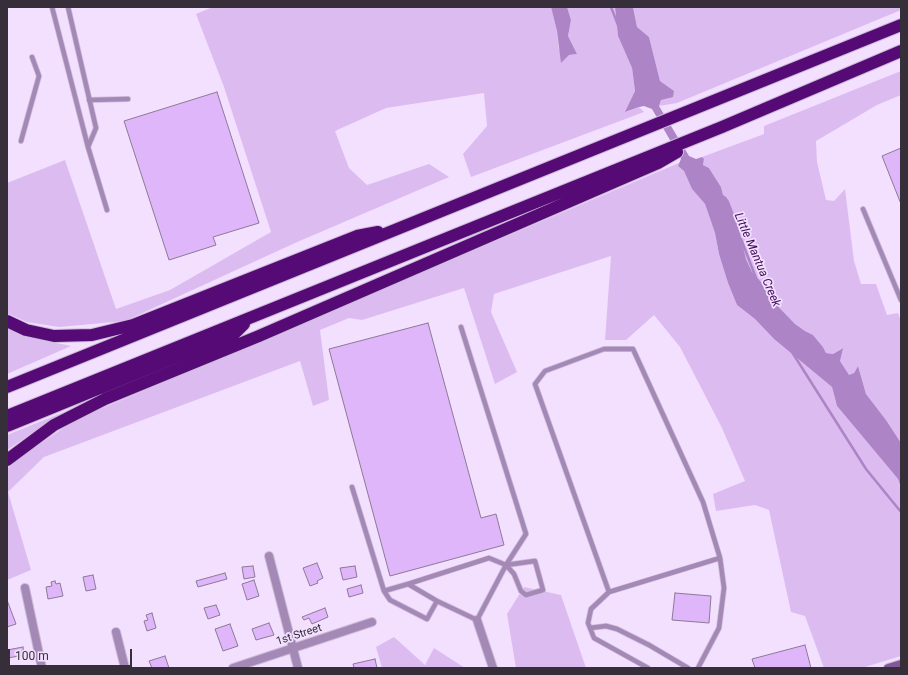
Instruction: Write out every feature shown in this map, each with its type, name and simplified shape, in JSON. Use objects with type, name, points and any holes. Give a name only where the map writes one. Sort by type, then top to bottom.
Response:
[{"type":"highway","points":[[7,387],[901,26]]},
{"type":"highway","points":[[7,460],[54,426],[105,399],[259,336],[657,158],[722,127],[901,52]]},
{"type":"highway","points":[[7,416],[253,316],[657,158]]},
{"type":"highway","points":[[7,321],[26,330],[54,336],[92,335],[133,325],[357,236],[405,227]]},
{"type":"highway","points":[[7,426],[234,333],[253,316]]},
{"type":"main road","points":[[888,668],[901,664]]},
{"type":"street","points":[[270,556],[298,668]]},
{"type":"street","points":[[25,588],[42,668]]},
{"type":"street","points":[[478,620],[493,668]]},
{"type":"street","name":"1st Street","points":[[233,668],[372,622]]},
{"type":"street","points":[[116,632],[125,668]]},
{"type":"lane","points":[[52,7],[88,147],[107,210]]},
{"type":"lane","points":[[68,7],[96,128],[88,147]]},
{"type":"lane","points":[[21,141],[38,76],[32,57]]},
{"type":"lane","points":[[90,100],[128,99]]},
{"type":"lane","points":[[863,209],[901,300]]},
{"type":"lane","points":[[408,584],[437,601],[478,620],[506,565],[526,534],[461,328]]},
{"type":"lane","points":[[609,592],[535,384],[545,371],[604,349],[633,348],[702,502],[720,558],[724,588],[720,628],[698,668]]},
{"type":"lane","points":[[352,487],[384,591],[390,600],[427,619],[437,601]]},
{"type":"lane","points":[[384,591],[489,558],[506,565],[514,574],[520,591],[526,595],[543,590],[535,561],[506,565]]},
{"type":"lane","points":[[648,668],[594,638],[588,622],[591,609],[609,592],[720,558]]},
{"type":"lane","points":[[590,628],[606,626],[617,629],[649,645],[688,668]]},
{"type":"shaded area","points":[[213,7],[551,7],[557,31],[559,50],[569,55],[577,54],[568,36],[571,20],[567,7],[615,7],[618,36],[632,68],[635,91],[626,112],[639,107],[644,112],[471,177],[463,154],[487,126],[484,93],[386,108],[335,131],[349,168],[367,185],[429,164],[449,177],[295,243],[125,321],[59,327],[27,322],[7,313],[7,183],[65,160],[116,309],[170,290],[271,232],[224,87],[196,14]]},
{"type":"shaded area","points":[[551,7],[567,7],[571,20],[568,36],[577,54],[569,55],[561,63],[557,31]]},
{"type":"shaded area","points":[[615,7],[633,7],[637,27],[649,37],[660,81],[674,91],[673,97],[661,100],[659,106],[689,156],[696,159],[702,157],[704,159],[703,165],[709,168],[721,187],[723,195],[729,201],[741,237],[746,259],[752,272],[761,282],[769,297],[795,324],[813,335],[826,353],[833,354],[843,348],[840,361],[849,375],[854,373],[858,366],[866,394],[901,443],[901,488],[898,479],[837,406],[832,387],[774,339],[755,319],[737,305],[728,283],[719,254],[715,233],[705,204],[692,189],[684,171],[678,166],[681,159],[652,109],[644,106],[625,112],[635,91],[632,68],[618,36]]},
{"type":"shaded area","points":[[633,7],[901,7],[901,10],[677,103],[659,106],[661,100],[673,91],[660,81],[649,37],[637,27]]},
{"type":"shaded area","points":[[901,71],[901,95],[877,105],[816,141],[817,162],[826,200],[834,201],[845,189],[854,261],[861,284],[876,284],[887,315],[898,313],[901,321],[901,443],[866,394],[858,366],[854,373],[849,376],[840,361],[842,348],[833,354],[826,353],[813,335],[795,324],[769,297],[761,282],[752,272],[746,259],[741,237],[729,201],[723,195],[721,187],[709,168],[703,165],[704,159],[702,157],[764,134],[764,126]]},
{"type":"shaded area","points":[[681,162],[678,166],[684,171],[692,189],[705,204],[715,233],[719,254],[728,283],[737,305],[755,319],[774,339],[832,387],[837,406],[898,479],[901,490],[901,656],[862,668],[824,668],[805,616],[791,612],[769,510],[755,505],[716,511],[713,494],[745,481],[722,428],[680,347],[654,315],[626,340],[605,340],[611,256],[494,294],[491,312],[517,372],[495,384],[464,288],[362,320],[349,318],[320,330],[329,400],[313,406],[300,361],[44,457],[8,492],[31,570],[7,580],[7,469],[17,459],[77,419]]},
{"type":"shaded area","points":[[7,327],[47,341],[71,346],[7,374]]},
{"type":"shaded area","points":[[64,412],[7,450],[7,435]]},
{"type":"shaded area","points":[[524,587],[561,595],[586,668],[516,668],[507,614]]},
{"type":"shaded area","points":[[394,637],[425,665],[434,648],[465,668],[382,668],[376,647]]},
{"type":"building","points":[[217,92],[259,223],[213,237],[216,245],[169,260],[124,121]]},
{"type":"building","points":[[901,148],[901,204],[882,156]]},
{"type":"building","points":[[428,323],[481,518],[496,514],[504,545],[390,576],[329,349]]},
{"type":"building","points":[[317,563],[323,578],[317,581],[318,583],[310,586],[303,568]]},
{"type":"building","points":[[253,566],[255,577],[244,579],[242,567]]},
{"type":"building","points":[[355,566],[357,577],[343,580],[340,568]]},
{"type":"building","points":[[225,573],[227,579],[198,587],[196,581]]},
{"type":"building","points":[[93,575],[96,589],[86,591],[83,577]]},
{"type":"building","points":[[254,580],[259,596],[247,600],[242,584]]},
{"type":"building","points":[[55,581],[56,584],[60,583],[63,596],[48,599],[46,587],[52,586],[51,582]]},
{"type":"building","points":[[361,585],[363,593],[349,597],[347,589]]},
{"type":"building","points":[[675,593],[711,596],[709,623],[672,620]]},
{"type":"building","points":[[7,600],[16,624],[7,627]]},
{"type":"building","points":[[216,605],[220,615],[208,619],[204,608]]},
{"type":"building","points":[[325,608],[328,617],[312,624],[309,618],[304,620],[302,617]]},
{"type":"building","points":[[152,613],[156,628],[147,631],[144,621],[148,620],[146,615]]},
{"type":"building","points":[[269,623],[274,635],[256,640],[252,629]]},
{"type":"building","points":[[230,624],[238,646],[223,651],[215,629]]},
{"type":"building","points":[[805,645],[811,668],[755,668],[752,659]]},
{"type":"building","points":[[23,647],[24,655],[8,658],[7,650]]},
{"type":"building","points":[[165,656],[169,668],[152,668],[149,661]]},
{"type":"building","points":[[375,659],[377,668],[354,668],[353,664]]},
{"type":"waterway","name":"Little Mantua Creek","points":[[611,7],[618,25]]},
{"type":"waterway","name":"Little Mantua Creek","points":[[741,239],[756,278]]},
{"type":"waterway","name":"Little Mantua Creek","points":[[792,352],[866,469],[901,512]]}]
